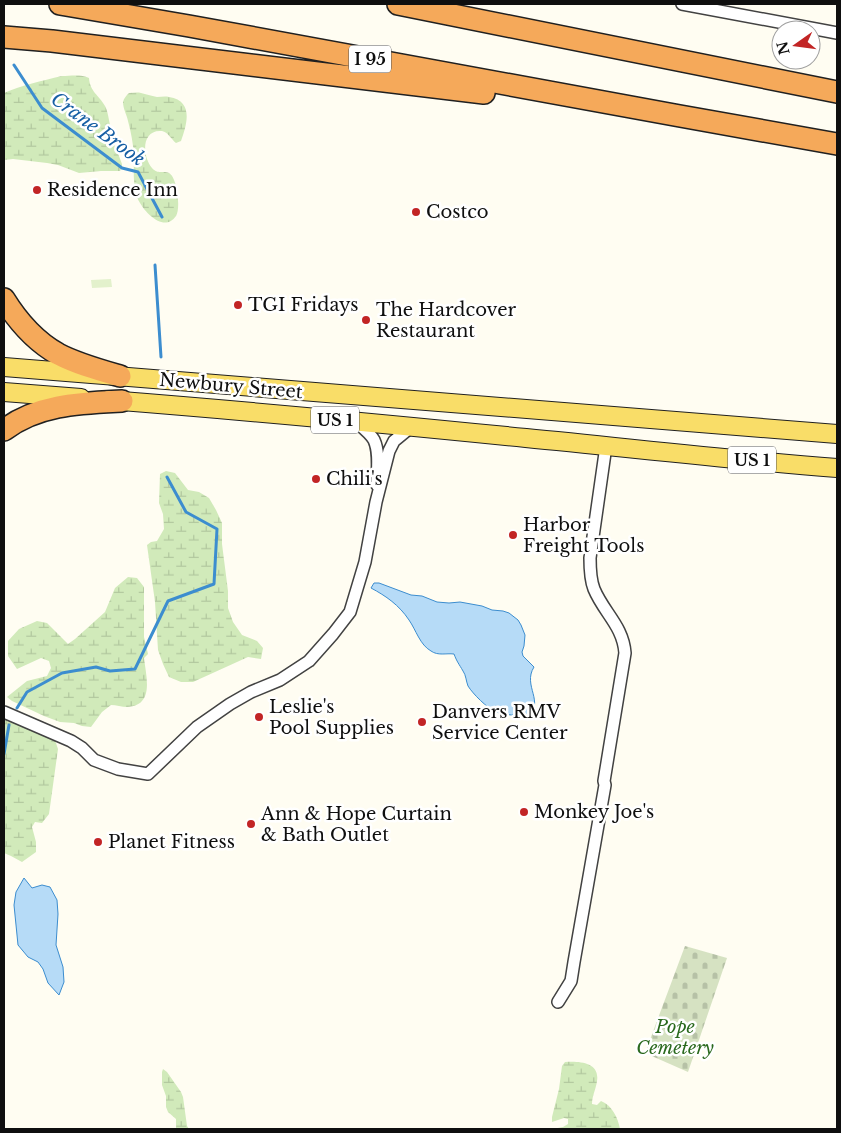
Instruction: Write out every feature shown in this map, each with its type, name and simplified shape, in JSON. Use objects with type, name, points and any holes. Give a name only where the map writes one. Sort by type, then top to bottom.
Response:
[{"type":"highway","name":"I 95","points":[[60,4],[224,32],[837,144]]},
{"type":"highway","points":[[398,4],[837,92]]},
{"type":"highway","points":[[4,37],[52,41],[680,116]]},
{"type":"highway","points":[[4,299],[22,324],[46,346],[58,354],[120,376]]},
{"type":"highway","points":[[4,430],[22,418],[49,408],[122,401]]},
{"type":"main road","name":"Newbury Street","points":[[4,367],[837,434]]},
{"type":"main road","name":"Newbury Street","points":[[4,392],[411,427],[837,468]]},
{"type":"street","points":[[682,4],[731,8],[837,33]]},
{"type":"street","points":[[356,422],[374,439],[377,450],[376,502]]},
{"type":"street","points":[[4,712],[71,741],[82,748],[94,760],[118,769],[148,774],[198,727],[251,692],[280,680],[298,669],[309,661],[350,612],[365,562],[376,502],[389,451],[394,442],[411,427]]},
{"type":"street","points":[[558,1002],[570,981],[574,962],[605,785],[604,781],[625,653],[622,635],[601,602],[590,575],[590,558],[606,446]]},
{"type":"green space","points":[[62,76],[89,78],[93,90],[106,109],[122,164],[120,171],[79,173],[47,163],[13,159],[4,160],[4,93],[25,85]]},
{"type":"green space","points":[[129,93],[177,99],[185,108],[187,114],[181,141],[176,143],[168,134],[162,131],[150,134],[145,144],[146,157],[152,168],[156,171],[169,173],[174,180],[178,206],[176,216],[172,221],[162,222],[156,220],[143,208],[137,196],[134,180],[132,142],[123,105],[124,99]]},
{"type":"green space","points":[[111,279],[112,287],[92,288],[91,280]]},
{"type":"green space","points":[[166,471],[175,473],[188,490],[199,492],[209,498],[216,510],[222,523],[228,608],[233,622],[242,635],[257,641],[263,648],[261,659],[248,657],[193,682],[181,682],[169,677],[158,650],[155,602],[147,545],[157,541],[164,529],[163,514],[159,503],[160,474]]},
{"type":"green space","points":[[128,577],[137,578],[144,587],[144,637],[148,654],[144,658],[147,689],[142,701],[127,707],[111,705],[102,712],[91,727],[60,722],[7,697],[27,681],[47,676],[51,668],[49,661],[41,658],[17,669],[8,656],[8,641],[19,629],[37,621],[47,623],[68,644],[105,612],[115,588]]},
{"type":"green space","points":[[4,718],[55,740],[58,749],[49,814],[42,823],[35,822],[32,827],[36,842],[36,852],[22,862],[4,853]]},
{"type":"green space","name":"Pope Cemetery","points":[[685,946],[727,958],[688,1072],[645,1053]]},
{"type":"green space","points":[[565,1062],[576,1062],[592,1066],[597,1075],[597,1081],[592,1104],[597,1105],[601,1101],[605,1103],[616,1116],[620,1129],[552,1129],[568,1124],[568,1119],[564,1118],[552,1122],[562,1066]]},
{"type":"green space","points":[[163,1069],[181,1092],[189,1129],[176,1129],[176,1119],[168,1112],[166,1096],[162,1085]]},
{"type":"water","points":[[374,583],[437,602],[460,602],[503,611],[518,620],[525,635],[523,656],[534,667],[531,681],[534,706],[527,718],[492,710],[477,697],[468,686],[465,674],[454,654],[434,653],[427,648],[397,605],[371,588]]},
{"type":"water","points":[[24,878],[32,888],[42,885],[50,887],[57,900],[56,945],[63,967],[64,982],[59,995],[48,983],[43,969],[38,962],[28,957],[18,945],[14,905],[16,892]]},
{"type":"waterway","name":"Crane Brook","points":[[14,65],[42,108],[122,168],[138,172],[162,217]]},
{"type":"waterway","name":"Crane Brook","points":[[155,265],[161,357]]},
{"type":"waterway","name":"Crane Brook","points":[[17,708],[27,692],[62,673],[96,667],[110,671],[135,669],[168,601],[214,584],[217,529],[186,512],[167,477]]},
{"type":"waterway","name":"Crane Brook","points":[[4,754],[9,725]]},
{"type":"place","name":"Residence Inn","points":[[37,190]]},
{"type":"place","name":"Costco","points":[[416,212]]},
{"type":"place","name":"TGI Fridays","points":[[238,305]]},
{"type":"place","name":"The Hardcover Restaurant","points":[[366,320]]},
{"type":"place","name":"Chili's","points":[[316,479]]},
{"type":"place","name":"Harbor Freight Tools","points":[[513,535]]},
{"type":"place","name":"Leslie's Pool Supplies","points":[[259,717]]},
{"type":"place","name":"Danvers RMV Service Center","points":[[422,722]]},
{"type":"place","name":"Monkey Joe's","points":[[524,812]]},
{"type":"place","name":"Ann & Hope Curtain & Bath Outlet","points":[[251,824]]},
{"type":"place","name":"Planet Fitness","points":[[98,842]]}]
